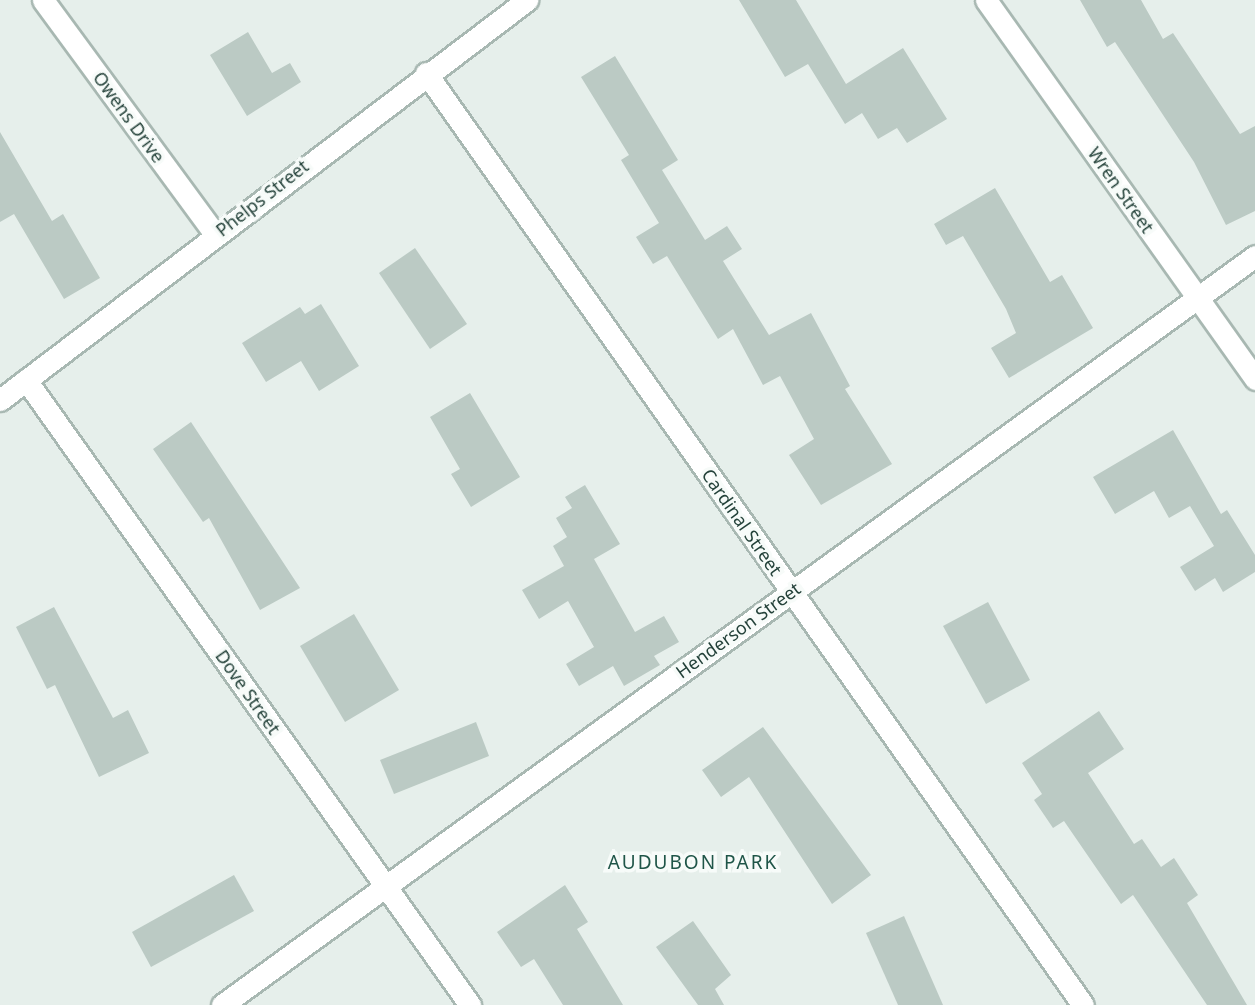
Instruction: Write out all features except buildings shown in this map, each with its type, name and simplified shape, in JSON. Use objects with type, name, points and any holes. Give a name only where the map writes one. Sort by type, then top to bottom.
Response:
[{"type":"street","name":"Owens Drive","points":[[43,0],[215,234]]},
{"type":"street","name":"Phelps Street","points":[[0,400],[426,73],[527,0]]},
{"type":"street","name":"Wren Street","points":[[986,0],[1255,379]]},
{"type":"street","name":"Cardinal Street","points":[[426,73],[1083,1005]]},
{"type":"street","name":"Henderson Street","points":[[222,1005],[1255,256]]},
{"type":"street","name":"Dove Street","points":[[26,380],[470,1005]]},
{"type":"district","name":"AUDUBON PARK","points":[[693,863]]}]
